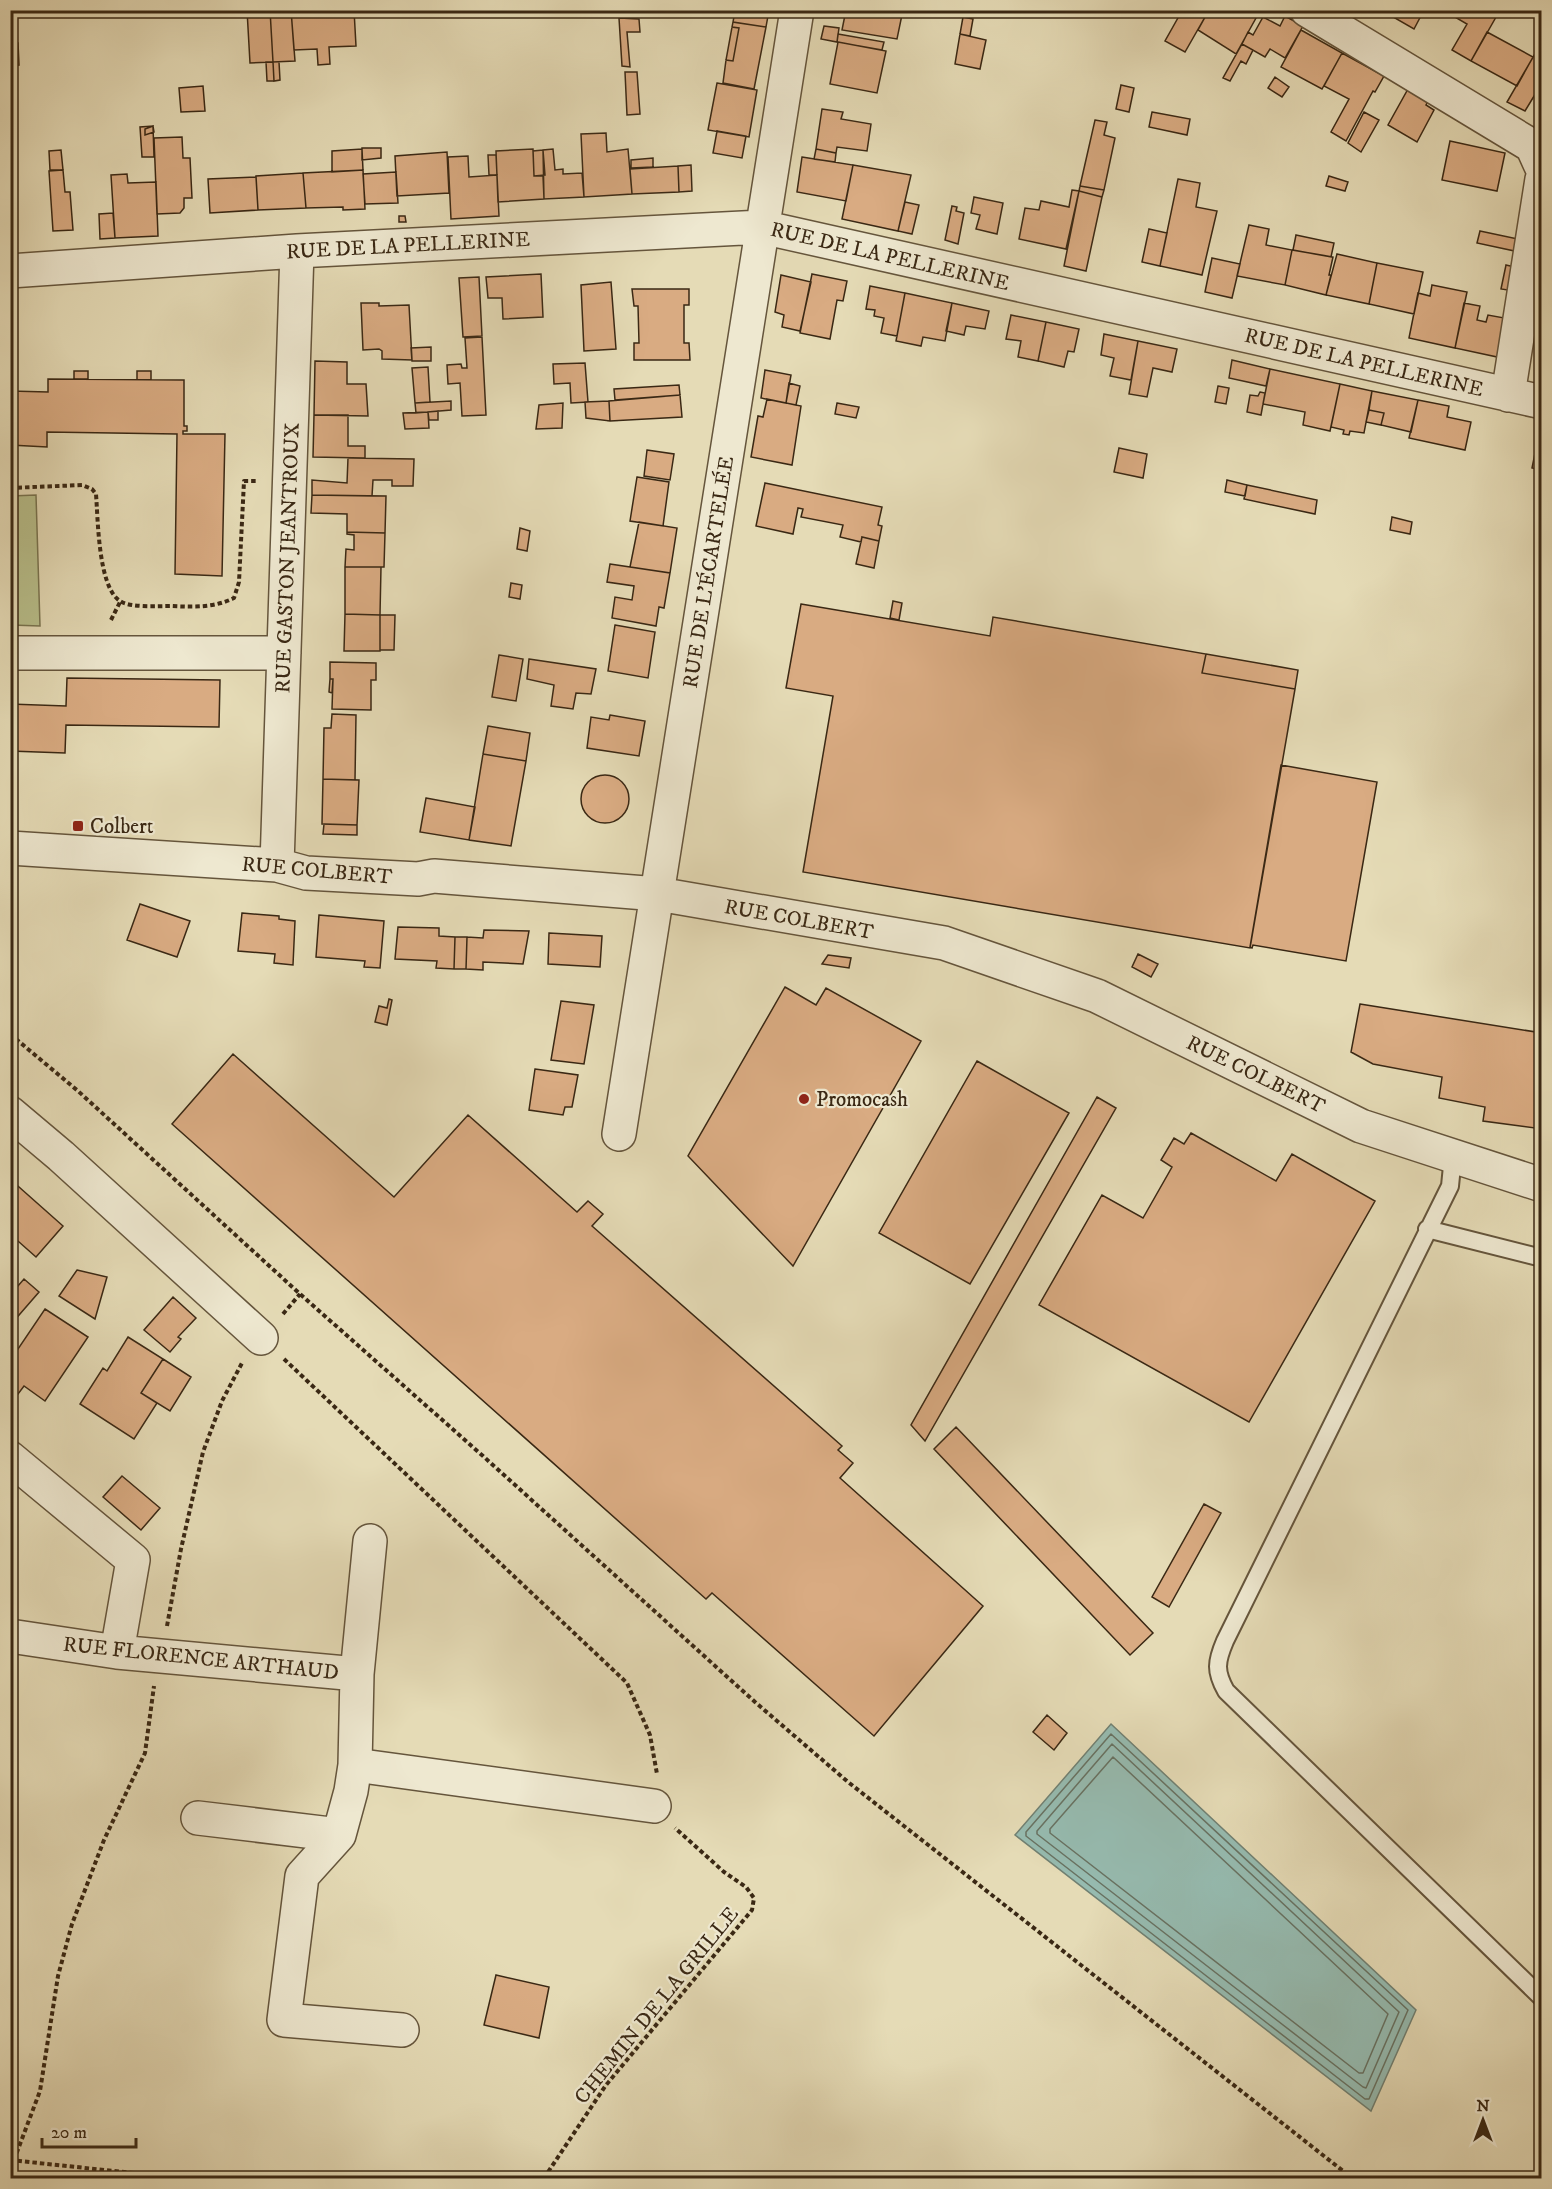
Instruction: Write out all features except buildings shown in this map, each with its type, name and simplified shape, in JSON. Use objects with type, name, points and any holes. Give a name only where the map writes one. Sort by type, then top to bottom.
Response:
[{"type":"street","name":"RUE DE L'ÉCARTELÉE","points":[[619,1134],[797,10]]},
{"type":"street","points":[[1306,10],[1532,146],[1542,168]]},
{"type":"street","points":[[1508,395],[1542,179]]},
{"type":"street","name":"RUE DE LA PELLERINE","points":[[10,271],[297,251],[762,227],[1542,402]]},
{"type":"street","name":"RUE GASTON JEANTROUX","points":[[278,865],[297,251]]},
{"type":"street","points":[[10,653],[285,653]]},
{"type":"street","name":"RUE COLBERT","points":[[10,848],[278,865],[306,873],[418,879],[434,876],[658,894],[944,944],[1097,996],[1361,1126],[1542,1185]]},
{"type":"street","points":[[10,1113],[62,1156],[261,1338]]},
{"type":"street","points":[[10,1458],[133,1560],[117,1652]]},
{"type":"street","points":[[357,1674],[370,1541]]},
{"type":"street","name":"RUE FLORENCE ARTHAUD","points":[[10,1636],[117,1652],[357,1674],[355,1765],[351,1791],[339,1835]]},
{"type":"street","points":[[355,1765],[662,1804]]},
{"type":"street","points":[[198,1818],[339,1835]]},
{"type":"street","points":[[339,1835],[302,1876],[284,2020],[402,2030]]},
{"type":"lane","points":[[1453,1156],[1450,1186],[1225,1641],[1218,1658],[1218,1677],[1226,1691],[1542,1998]]},
{"type":"lane","points":[[1427,1229],[1542,1258]]},
{"type":"path","points":[[10,488],[82,485],[92,489],[96,494],[105,574],[111,591],[120,602],[138,606],[204,607],[225,603],[234,598],[239,582],[244,481],[289,482]]},
{"type":"path","points":[[10,1034],[78,1091],[300,1294],[755,1702],[848,1782],[1352,2178]]},
{"type":"path","points":[[180,2178],[12,2160],[40,2091],[58,1976],[72,1924],[104,1840],[145,1753],[160,1656],[203,1452],[222,1401],[243,1360],[300,1294]]},
{"type":"path","points":[[261,1338],[627,1683],[650,1735],[662,1804]]},
{"type":"path","name":"CHEMIN DE LA GRILLE","points":[[544,2178],[606,2085],[752,1910],[753,1898],[746,1887],[724,1872],[662,1804]]},
{"type":"green space","points":[[36,495],[40,626],[11,625],[11,496]]},
{"type":"water","points":[[1111,1724],[1416,2010],[1371,2111],[1015,1835]]},
{"type":"place","name":"Colbert","points":[[78,826]]},
{"type":"place","name":"Promocash","points":[[804,1099]]}]
